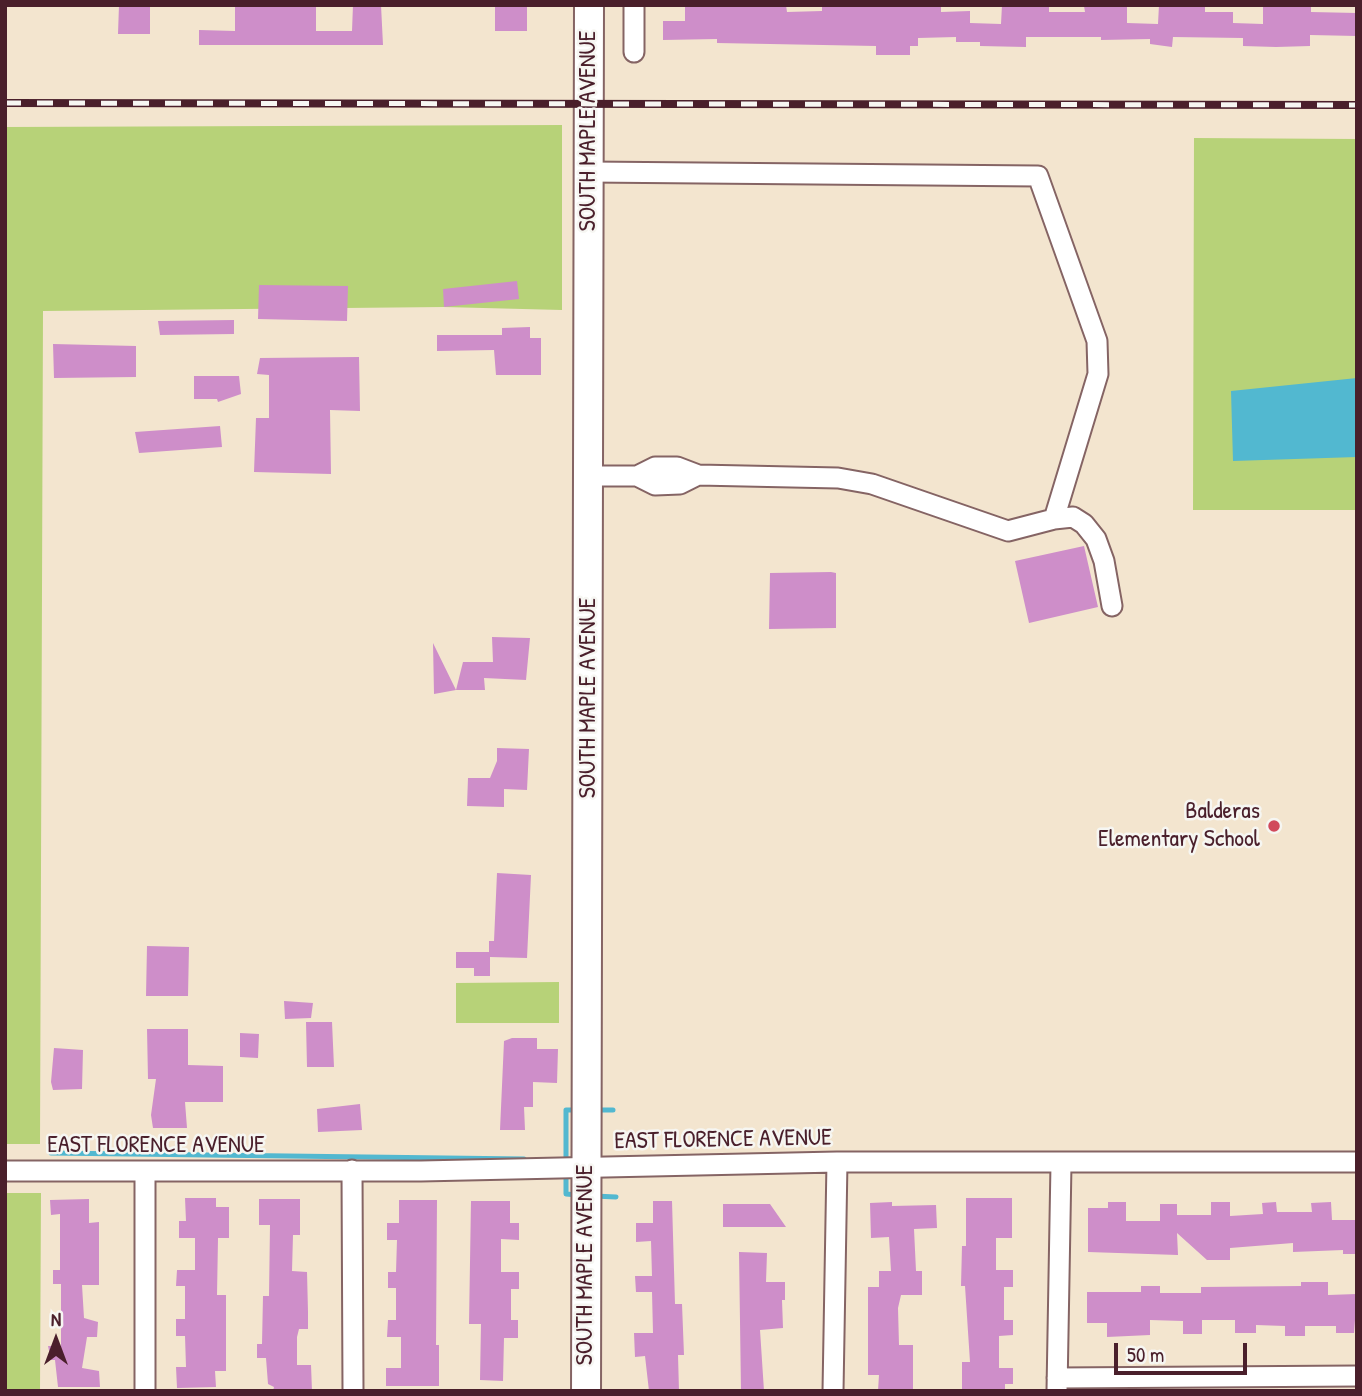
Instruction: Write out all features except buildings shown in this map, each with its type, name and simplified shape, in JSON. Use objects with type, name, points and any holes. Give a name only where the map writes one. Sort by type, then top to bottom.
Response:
[{"type":"main road","name":"SOUTH MAPLE AVENUE","points":[[586,1391],[589,5]]},
{"type":"street","points":[[634,5],[634,52]]},
{"type":"street","points":[[589,172],[1038,176],[1097,341],[1098,374],[1054,519]]},
{"type":"street","points":[[589,476],[637,476],[655,485],[680,484],[698,475],[849,480],[872,484],[1008,530],[1073,517],[1084,524],[1096,539],[1104,561],[1112,606]]},
{"type":"street","points":[[833,1391],[836,1162]]},
{"type":"street","name":"EAST FLORENCE AVENUE","points":[[5,1171],[352,1170],[836,1162],[1357,1162]]},
{"type":"street","points":[[1061,1164],[1057,1384],[1357,1376]]},
{"type":"street","points":[[352,1170],[354,1391]]},
{"type":"street","points":[[145,1171],[145,1391]]},
{"type":"green space","points":[[562,125],[562,310],[444,307],[43,311],[40,1144],[5,1144],[5,127]]},
{"type":"green space","points":[[1194,138],[1357,139],[1357,510],[1193,510]]},
{"type":"green space","points":[[559,982],[559,1023],[456,1023],[456,983]]},
{"type":"green space","points":[[5,1193],[41,1193],[40,1391],[5,1391]]},
{"type":"water","points":[[1357,378],[1357,457],[1233,461],[1231,391]]},
{"type":"waterway","points":[[562,1160],[566,1160],[566,1110],[580,1110]]},
{"type":"waterway","points":[[596,1110],[613,1110]]},
{"type":"waterway","points":[[51,1153],[524,1159]]},
{"type":"waterway","points":[[566,1174],[566,1194],[578,1195]]},
{"type":"waterway","points":[[594,1196],[616,1197]]},
{"type":"railway","points":[[5,103],[1357,105]]},
{"type":"place","name":"Balderas Elementary School","points":[[1274,826]]}]
